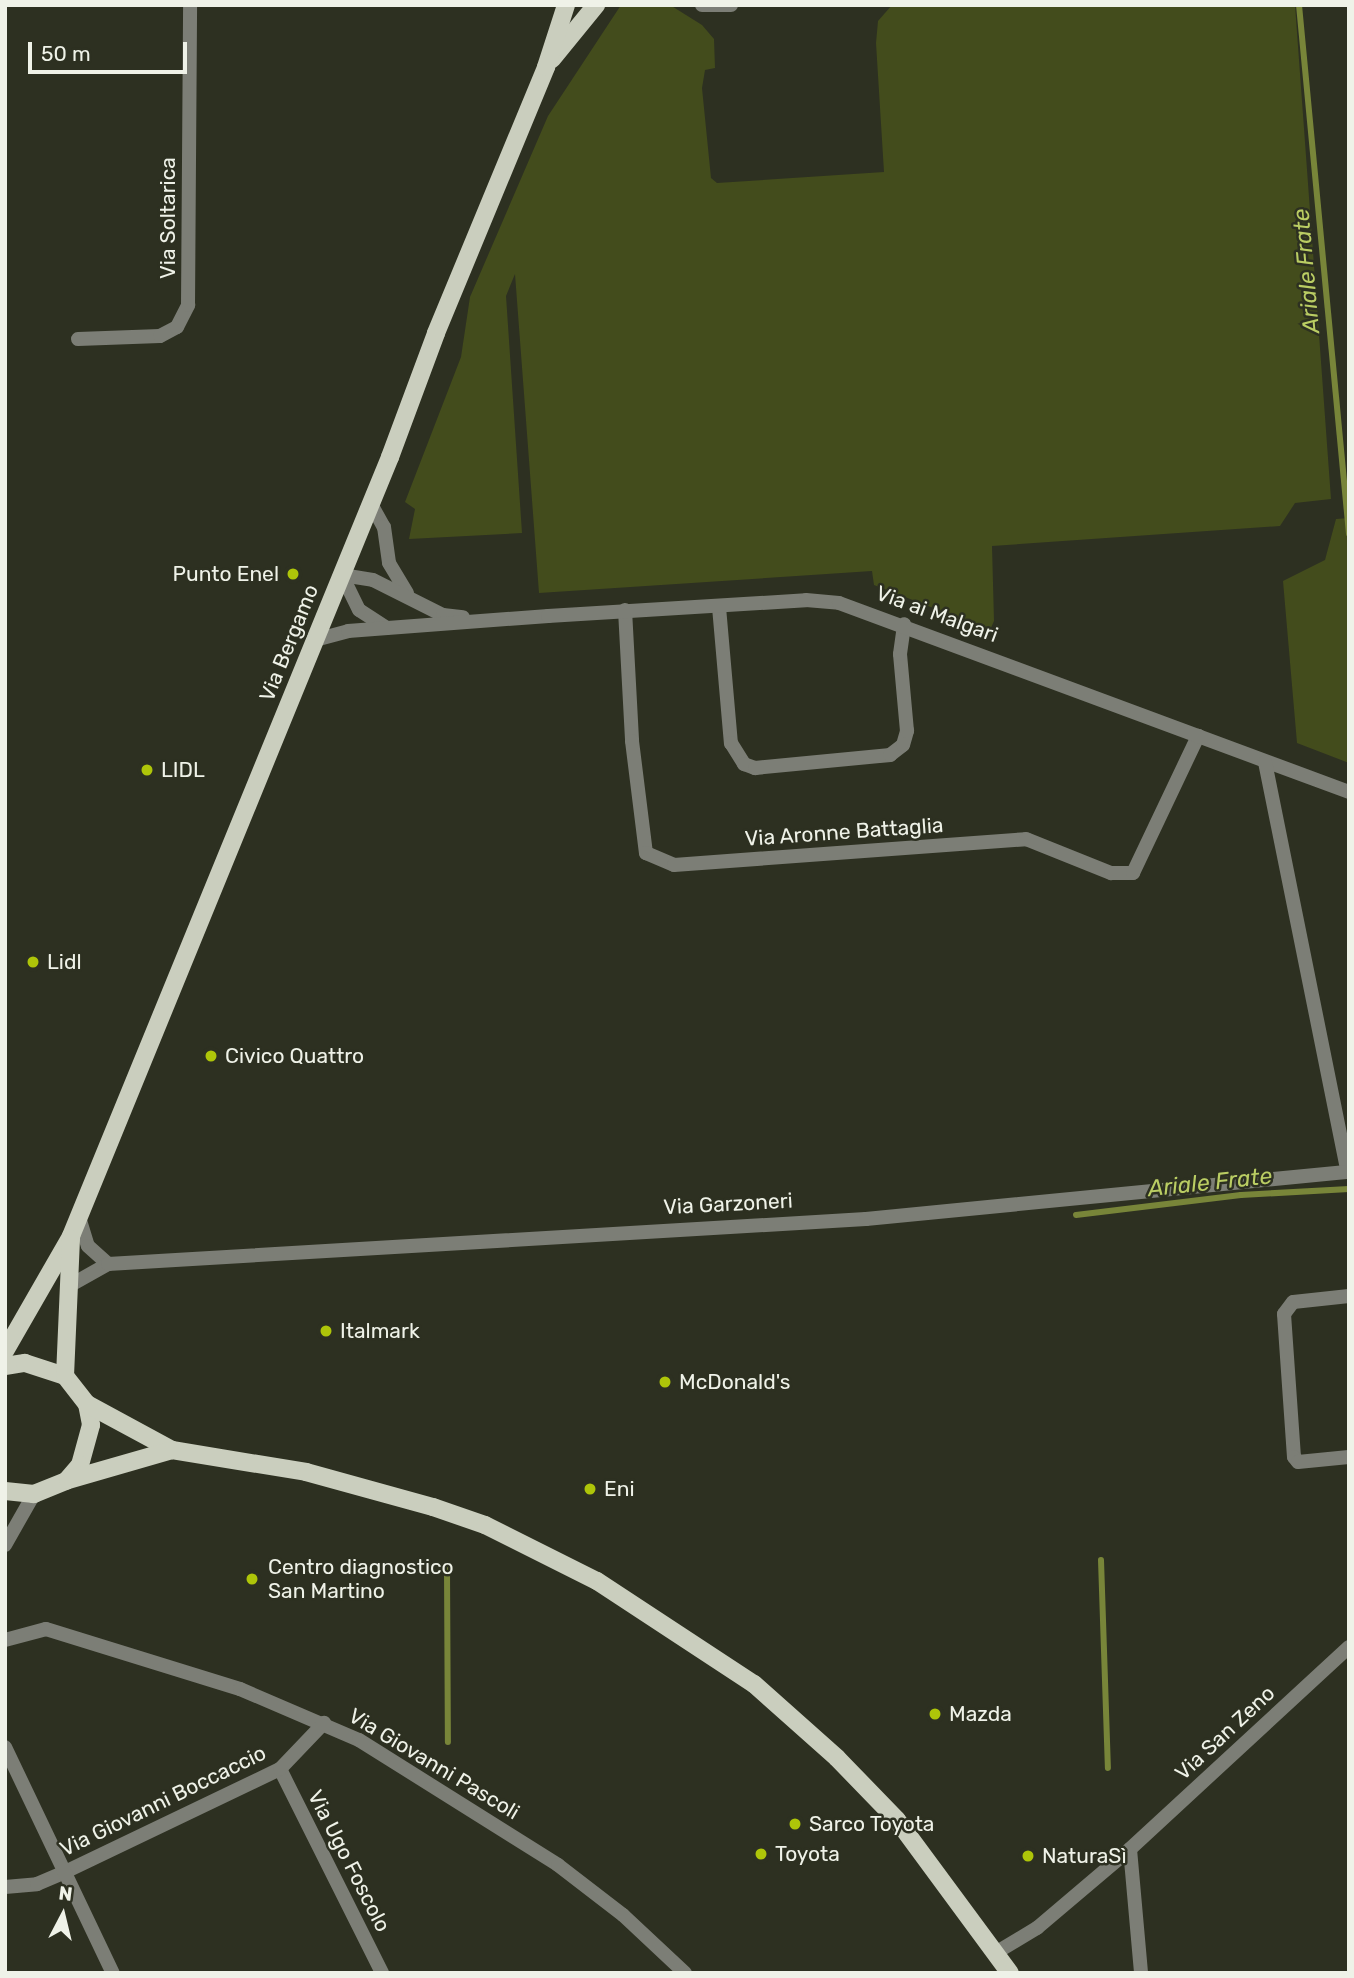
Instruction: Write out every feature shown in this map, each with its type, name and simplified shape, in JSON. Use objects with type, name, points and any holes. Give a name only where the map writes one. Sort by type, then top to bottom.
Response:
[{"type":"main road","name":"Via Bergamo","points":[[5,1351],[71,1236],[371,504],[546,67],[566,5]]},
{"type":"main road","name":"Via Bergamo","points":[[546,67],[597,5]]},
{"type":"main road","name":"Via Bergamo","points":[[65,1376],[71,1236]]},
{"type":"main road","points":[[5,1366],[25,1363],[65,1376],[87,1404],[172,1450],[306,1472],[433,1507],[485,1525],[597,1581],[754,1685],[837,1758],[897,1820],[1010,1973]]},
{"type":"main road","points":[[66,1481],[80,1465],[89,1446],[87,1404]]},
{"type":"main road","points":[[5,1491],[34,1494],[66,1481],[172,1450]]},
{"type":"street","name":"Via Soltarica","points":[[78,339],[160,336],[177,327],[188,305],[190,5]]},
{"type":"street","points":[[702,5],[731,5]]},
{"type":"street","points":[[371,504],[384,527],[389,563],[412,599]]},
{"type":"street","points":[[342,575],[359,610],[388,629]]},
{"type":"street","name":"Via ai Malgari","points":[[342,575],[373,580],[443,615],[489,621]]},
{"type":"street","name":"Via ai Malgari","points":[[315,640],[348,631],[625,610],[823,601],[904,625],[1349,792]]},
{"type":"street","points":[[719,607],[731,743],[744,764],[755,768],[890,755],[903,745],[907,730],[900,654],[904,625]]},
{"type":"street","name":"Via Aronne Battaglia","points":[[625,610],[632,741],[646,853],[664,862],[1026,839],[1111,873],[1133,873],[1198,736]]},
{"type":"street","points":[[1265,762],[1348,1172]]},
{"type":"street","name":"Via Garzoneri","points":[[69,1286],[108,1264],[221,1260],[682,1227],[866,1219],[1348,1172]]},
{"type":"street","points":[[79,1214],[88,1246],[108,1264]]},
{"type":"street","points":[[1349,1296],[1293,1302],[1283,1314],[1294,1457],[1298,1462],[1349,1457]]},
{"type":"street","points":[[5,1545],[34,1494]]},
{"type":"street","name":"Via Giovanni Pascoli","points":[[5,1640],[46,1629],[240,1689],[359,1740],[558,1865],[623,1915],[682,1972]]},
{"type":"street","name":"Via San Zeno","points":[[997,1952],[1037,1928],[1130,1850],[1349,1647]]},
{"type":"street","name":"Via Giovanni Boccaccio","points":[[5,1886],[37,1884],[280,1769],[324,1723]]},
{"type":"street","points":[[5,1747],[113,1973]]},
{"type":"street","name":"Via Ugo Foscolo","points":[[280,1769],[382,1973]]},
{"type":"street","points":[[1130,1850],[1141,1973]]},
{"type":"green space","points":[[621,5],[670,5],[702,25],[714,39],[715,68],[705,70],[702,88],[711,178],[717,183],[884,172],[876,43],[878,21],[892,5],[1295,5],[1331,499],[1295,503],[1280,526],[992,546],[994,621],[990,630],[874,585],[872,571],[539,593],[515,274],[506,296],[522,533],[409,539],[415,509],[405,502],[461,357],[470,297],[548,116]]},
{"type":"green space","points":[[1349,518],[1349,763],[1297,743],[1283,581],[1325,560],[1336,519]]},
{"type":"waterway","name":"Ariale Frate","points":[[1299,5],[1349,534]]},
{"type":"waterway","name":"Ariale Frate","points":[[1076,1215],[1241,1195],[1349,1189]]},
{"type":"waterway","points":[[1101,1560],[1108,1768]]},
{"type":"waterway","points":[[447,1569],[448,1742]]},
{"type":"place","name":"Punto Enel","points":[[293,574]]},
{"type":"place","name":"LIDL","points":[[147,770]]},
{"type":"place","name":"Lidl","points":[[33,962]]},
{"type":"place","name":"Civico Quattro","points":[[211,1056]]},
{"type":"place","name":"Italmark","points":[[326,1331]]},
{"type":"place","name":"McDonald's","points":[[665,1382]]},
{"type":"place","name":"Eni","points":[[590,1489]]},
{"type":"place","name":"Centro diagnostico San Martino","points":[[252,1579]]},
{"type":"place","name":"Mazda","points":[[935,1714]]},
{"type":"place","name":"Sarco Toyota","points":[[795,1824]]},
{"type":"place","name":"Toyota","points":[[761,1854]]},
{"type":"place","name":"NaturaSì","points":[[1028,1856]]}]
